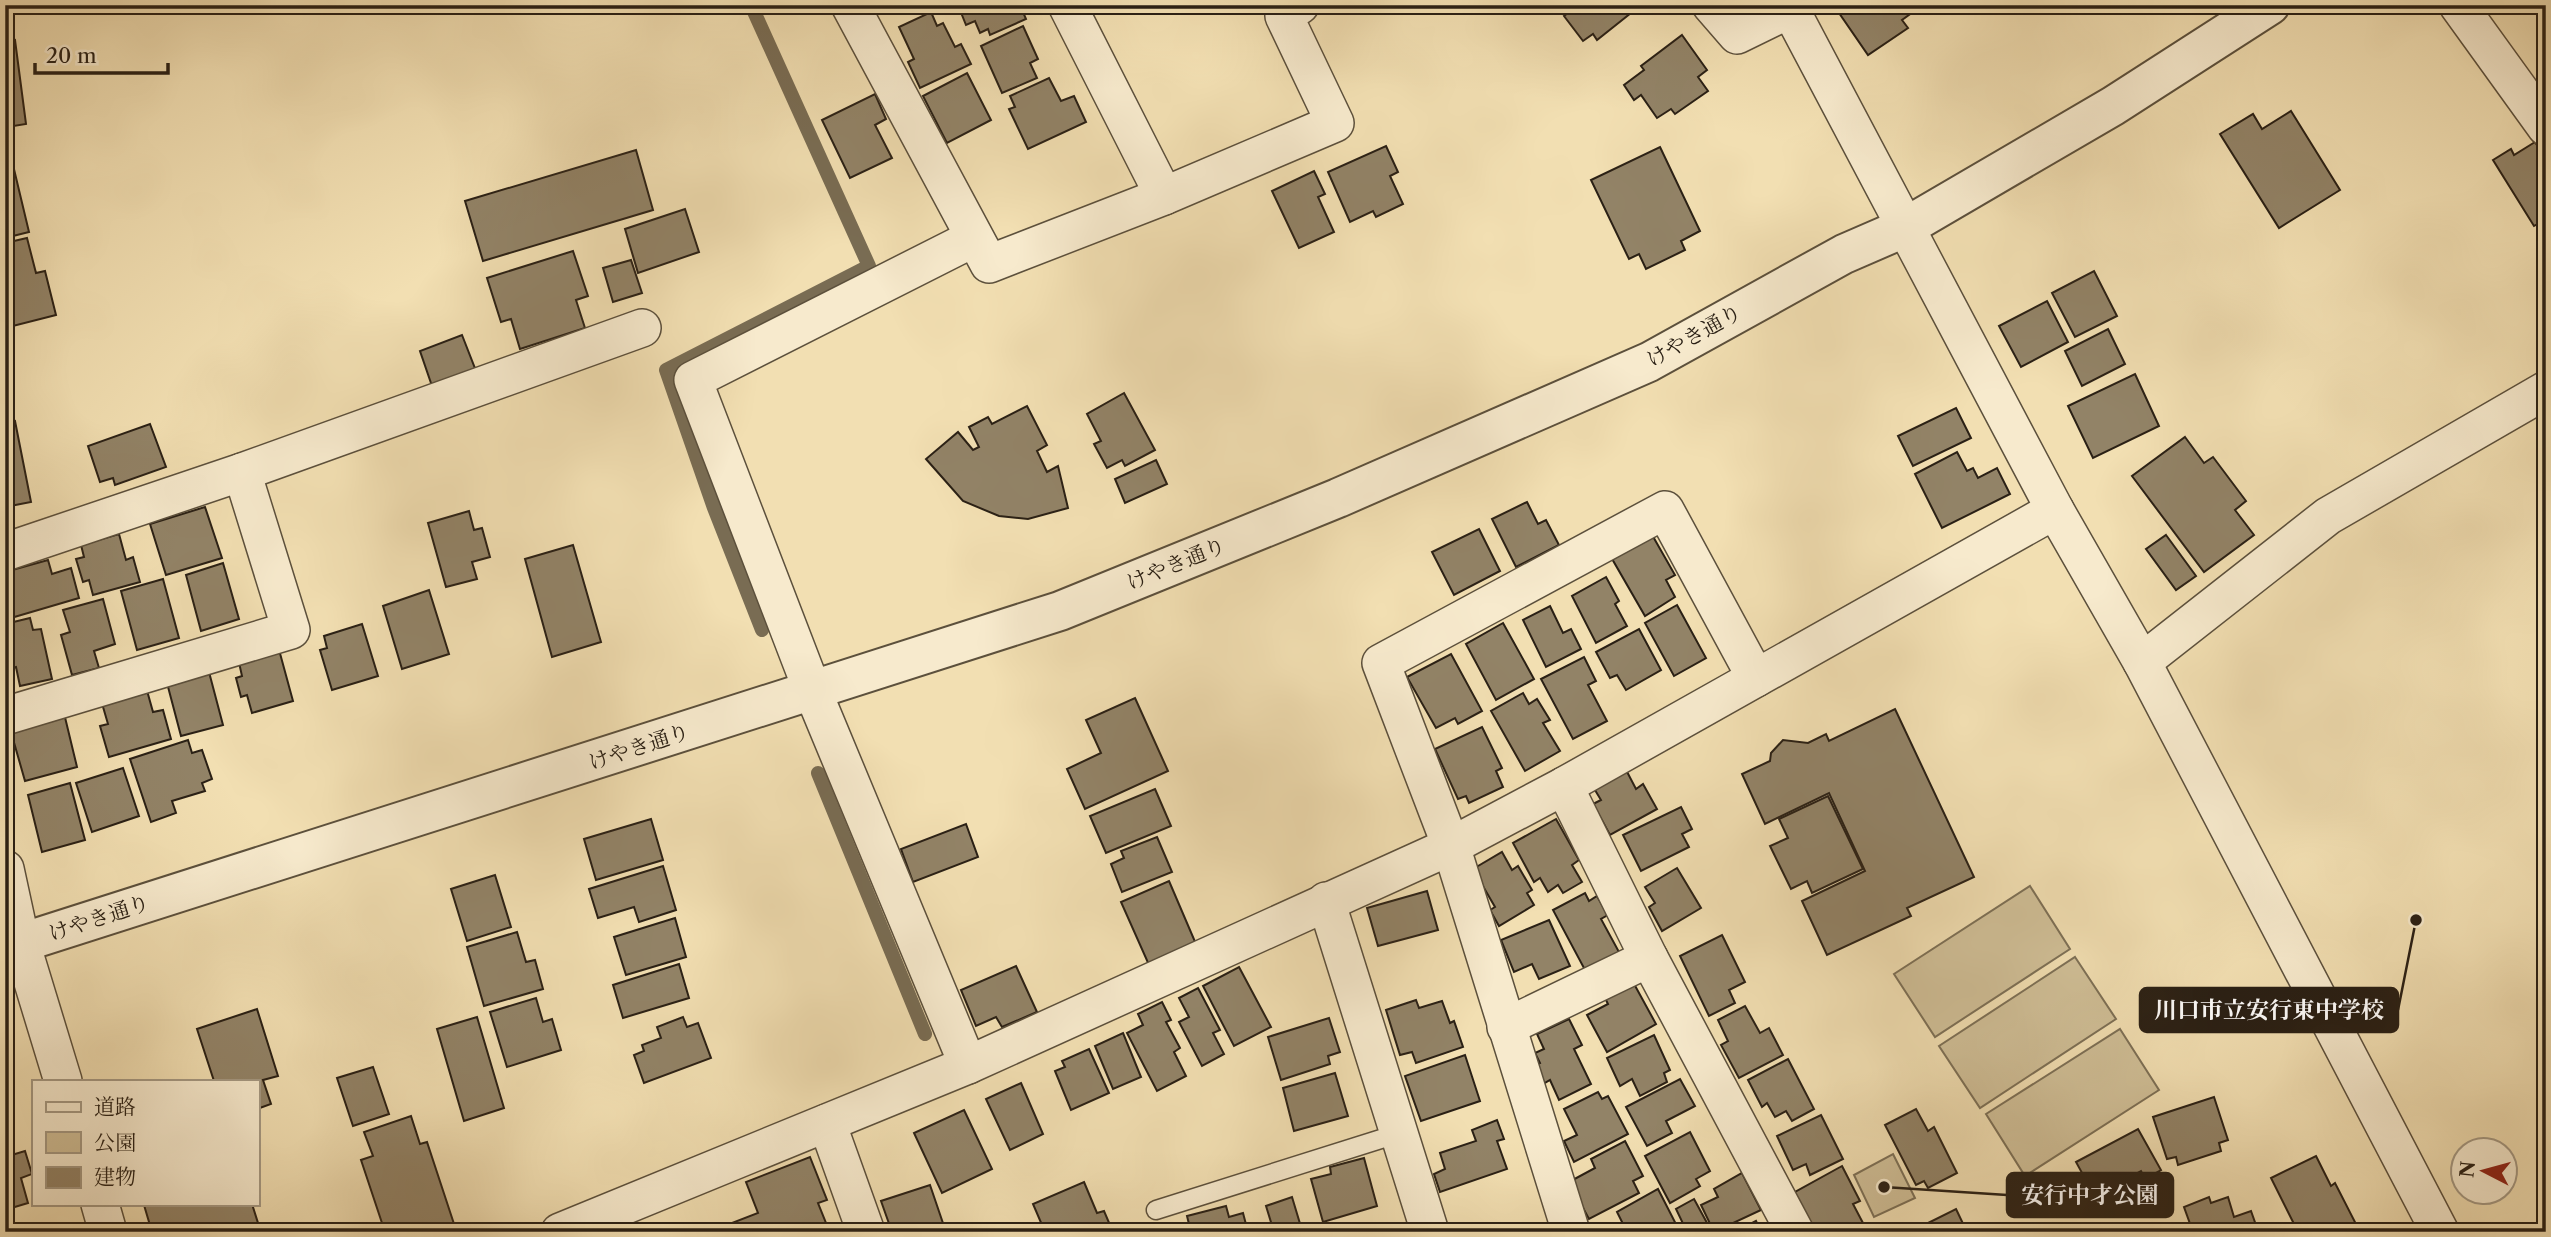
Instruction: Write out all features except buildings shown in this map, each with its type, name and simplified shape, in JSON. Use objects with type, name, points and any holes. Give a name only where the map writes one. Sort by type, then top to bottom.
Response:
[{"type":"street","points":[[850,5],[989,264],[1164,196],[1335,123],[1287,9]]},
{"type":"street","points":[[1068,5],[1164,196]]},
{"type":"street","points":[[1711,5],[1737,36],[1789,7],[2054,510],[2142,662],[2440,1232]]},
{"type":"street","name":"けやき通り","points":[[13,946],[1060,611],[1338,498],[1649,362],[1844,254],[1904,228],[2113,106],[2270,5]]},
{"type":"street","points":[[2458,5],[2546,127]]},
{"type":"street","points":[[968,1065],[813,692],[693,380],[974,239]]},
{"type":"street","points":[[5,552],[242,472],[642,328]]},
{"type":"street","points":[[2142,662],[2328,516],[2546,390]]},
{"type":"street","points":[[5,716],[291,630],[242,472]]},
{"type":"street","points":[[1571,1232],[1451,846],[1381,663],[1665,510],[1756,678]]},
{"type":"street","points":[[560,1232],[968,1065],[1451,846],[1564,786],[2054,510]]},
{"type":"street","points":[[1564,786],[1649,958],[1795,1232]]},
{"type":"street","points":[[5,869],[13,946],[63,1080]]},
{"type":"street","points":[[1326,901],[1430,1232]]},
{"type":"street","points":[[1506,1027],[1649,958]]},
{"type":"street","points":[[827,1122],[866,1232]]},
{"type":"street","points":[[101,1206],[108,1232]]},
{"type":"lane","points":[[1156,1210],[1399,1133]]},
{"type":"green space","points":[[2030,886],[2070,949],[1935,1037],[1894,974]]},
{"type":"green space","points":[[2075,957],[2116,1019],[1980,1108],[1939,1046]]},
{"type":"green space","points":[[2120,1029],[2159,1090],[2025,1176],[1986,1114]]},
{"type":"green space","points":[[1893,1154],[1915,1198],[1874,1217],[1854,1175]]},
{"type":"waterway","points":[[751,5],[869,266],[666,370],[714,508],[762,630]]},
{"type":"waterway","points":[[818,773],[925,1034]]},
{"type":"place","name":"川口市立安行東中学校","points":[[2416,920]]},
{"type":"place","name":"安行中才公園","points":[[1884,1187]]}]
